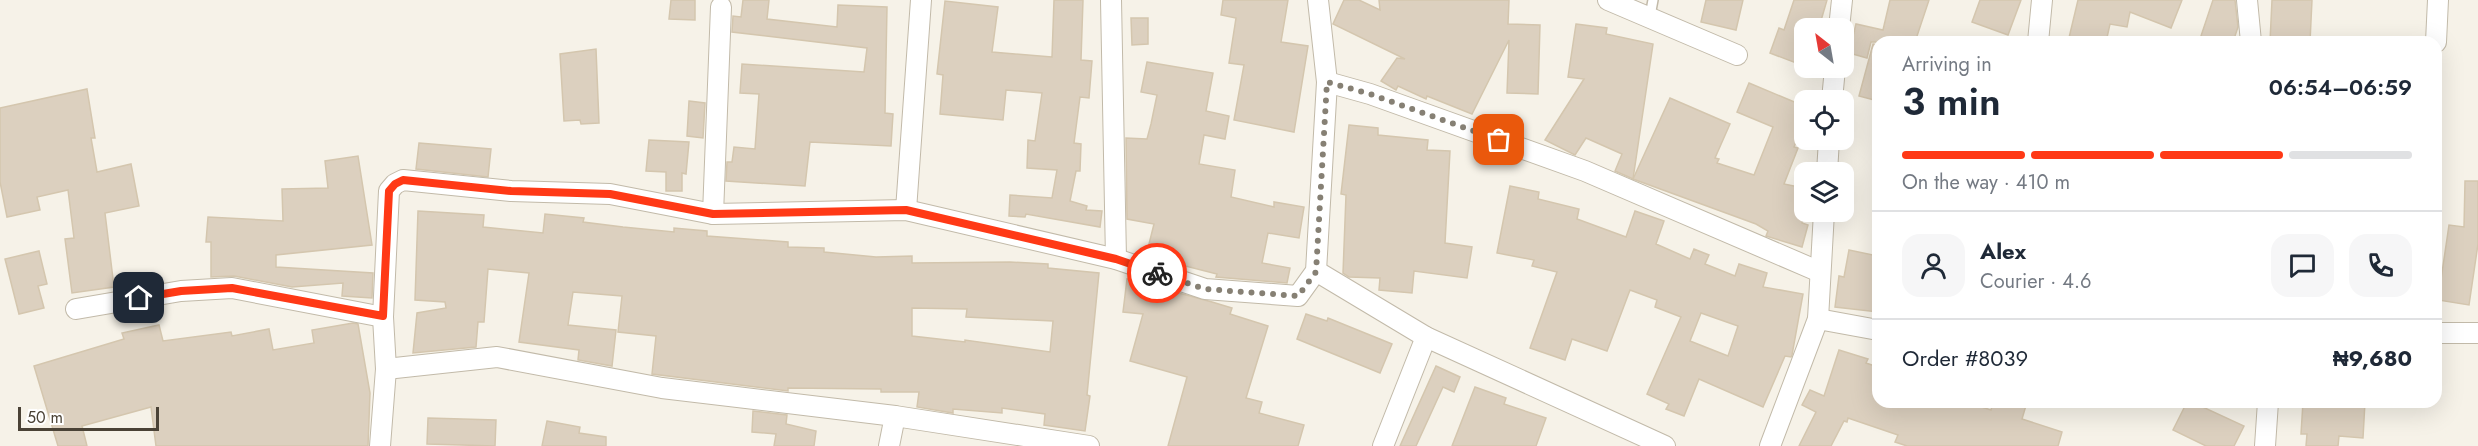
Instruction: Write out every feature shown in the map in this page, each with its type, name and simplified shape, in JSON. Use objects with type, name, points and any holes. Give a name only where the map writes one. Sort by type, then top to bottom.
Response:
[{"type":"street","points":[[906,210],[921,0]]},
{"type":"street","points":[[1111,0],[1116,259]]},
{"type":"street","points":[[380,446],[386,369],[383,316],[389,191],[403,180],[511,191],[610,194],[713,214],[906,210],[1116,259],[1205,289],[1298,296],[1316,272],[1327,82],[1318,0]]},
{"type":"street","points":[[1608,0],[1651,8],[1737,55]]},
{"type":"street","points":[[1840,18],[1842,0]]},
{"type":"street","points":[[2039,36],[2042,0]]},
{"type":"street","points":[[2247,0],[2250,36]]},
{"type":"street","points":[[2436,36],[2438,0]]},
{"type":"street","points":[[713,214],[721,7]]},
{"type":"street","points":[[1327,82],[1370,94],[1585,171],[1820,272]]},
{"type":"street","points":[[1770,446],[1818,319],[1823,222]]},
{"type":"street","points":[[1316,272],[1425,337],[1665,446]]},
{"type":"street","points":[[75,309],[181,291],[232,288],[383,316]]},
{"type":"street","points":[[1818,319],[1872,329]]},
{"type":"street","points":[[2442,333],[2478,333]]},
{"type":"street","points":[[1383,446],[1425,337]]},
{"type":"street","points":[[386,369],[497,357],[662,388],[895,416],[1089,446]]},
{"type":"street","points":[[2265,446],[2268,408]]},
{"type":"street","points":[[888,446],[895,416]]},
{"type":"building","points":[[671,0],[695,0],[695,20],[669,19]]},
{"type":"building","points":[[743,0],[769,0],[767,19],[837,27],[838,5],[887,7],[885,113],[893,114],[891,146],[810,142],[805,186],[726,181],[727,162],[732,162],[734,147],[755,149],[759,94],[740,93],[742,64],[864,72],[867,48],[732,32],[733,16],[741,17]]},
{"type":"building","points":[[1054,0],[1083,0],[1081,60],[1092,61],[1089,98],[1080,97],[1074,143],[1081,144],[1080,171],[1076,171],[1070,201],[1087,206],[1086,210],[1102,211],[1100,227],[1026,214],[1025,217],[1009,216],[1010,195],[1052,198],[1057,170],[1027,168],[1028,140],[1035,141],[1042,93],[1006,90],[1003,120],[940,114],[943,75],[937,74],[945,1],[998,7],[992,52],[1052,57]]},
{"type":"building","points":[[1223,0],[1288,0],[1281,42],[1308,46],[1294,132],[1234,120],[1244,65],[1229,63],[1236,18],[1221,15]]},
{"type":"building","points":[[1344,0],[1359,0],[1380,10],[1379,0],[1509,0],[1508,24],[1540,25],[1538,94],[1507,93],[1509,40],[1472,114],[1427,96],[1426,99],[1398,86],[1396,90],[1381,81],[1397,58],[1405,59],[1333,24]]},
{"type":"building","points":[[1706,0],[1743,0],[1736,30],[1701,22]]},
{"type":"building","points":[[1794,0],[1827,0],[1822,18],[1794,18],[1794,62],[1770,53],[1779,28],[1784,30]]},
{"type":"building","points":[[1890,0],[1929,0],[1917,36],[1872,36],[1867,58],[1854,54],[1856,24],[1883,30]]},
{"type":"building","points":[[1980,0],[2021,0],[2008,35],[1972,22]]},
{"type":"building","points":[[2078,0],[2182,0],[2171,28],[2130,12],[2127,27],[2110,24],[2107,36],[2069,36]]},
{"type":"building","points":[[2213,0],[2235,0],[2238,27],[2235,36],[2201,36]]},
{"type":"building","points":[[2272,0],[2312,0],[2310,36],[2270,36]]},
{"type":"building","points":[[1131,18],[1148,18],[1148,44],[1132,45]]},
{"type":"building","points":[[1576,24],[1607,28],[1606,34],[1653,44],[1633,179],[1615,171],[1622,154],[1586,138],[1575,155],[1545,140],[1584,79],[1568,77]]},
{"type":"building","points":[[1872,48],[1872,99],[1859,96]]},
{"type":"building","points":[[596,49],[599,123],[581,124],[580,120],[564,121],[560,54]]},
{"type":"building","points":[[1147,62],[1213,73],[1206,111],[1229,116],[1225,139],[1204,135],[1199,164],[1235,170],[1231,197],[1274,207],[1274,202],[1304,207],[1299,238],[1268,233],[1262,263],[1290,268],[1287,283],[1216,277],[1217,274],[1146,256],[1154,224],[1127,219],[1126,138],[1147,139],[1157,95],[1141,92]]},
{"type":"building","points":[[1749,83],[1794,102],[1794,150],[1797,150],[1784,184],[1794,186],[1794,222],[1808,225],[1802,247],[1766,236],[1768,231],[1756,224],[1633,179],[1670,98],[1730,124],[1715,158],[1719,159],[1717,163],[1754,175],[1773,127],[1737,112]]},
{"type":"building","points":[[87,89],[95,138],[91,138],[97,172],[131,164],[139,206],[105,213],[114,287],[72,293],[65,239],[74,238],[68,190],[37,197],[40,210],[7,217],[0,182],[0,108]]},
{"type":"building","points":[[689,101],[705,103],[703,138],[687,136]]},
{"type":"building","points":[[1349,125],[1378,128],[1378,135],[1428,140],[1427,150],[1450,151],[1445,243],[1472,247],[1467,278],[1414,271],[1412,293],[1379,290],[1380,278],[1349,277],[1343,273],[1346,195],[1341,194]]},
{"type":"building","points":[[649,140],[689,142],[686,174],[682,173],[682,191],[666,191],[666,172],[646,171]]},
{"type":"building","points":[[419,143],[491,149],[488,177],[416,169]]},
{"type":"building","points":[[358,156],[372,245],[276,255],[276,267],[373,273],[372,298],[342,296],[343,283],[292,287],[234,276],[211,277],[211,242],[206,242],[208,217],[283,221],[282,189],[328,188],[325,161]]},
{"type":"building","points":[[2465,181],[2478,181],[2478,244],[2469,305],[2442,301],[2442,273],[2449,225],[2464,227]]},
{"type":"building","points":[[1510,186],[1539,192],[1538,199],[1579,209],[1577,219],[1626,237],[1635,211],[1664,221],[1656,244],[1690,259],[1694,249],[1709,255],[1705,264],[1735,276],[1739,264],[1767,273],[1763,287],[1803,294],[1792,355],[1791,357],[1785,356],[1763,407],[1699,379],[1684,416],[1666,409],[1669,404],[1647,394],[1681,317],[1655,307],[1657,300],[1630,290],[1607,351],[1572,339],[1565,360],[1530,348],[1557,272],[1532,266],[1534,260],[1497,253]],"holes":[[[1701,313],[1738,326],[1728,356],[1690,341]]]},
{"type":"building","points":[[418,211],[484,215],[483,227],[543,233],[545,214],[584,218],[583,222],[623,227],[674,232],[674,228],[707,231],[707,236],[788,242],[788,247],[824,248],[824,252],[876,257],[912,256],[912,263],[1048,264],[1048,268],[1099,273],[1087,395],[1090,396],[1085,431],[1044,425],[1045,414],[1002,408],[1002,413],[953,409],[953,413],[917,407],[919,392],[881,392],[881,389],[788,388],[788,391],[652,374],[656,336],[618,332],[622,296],[573,292],[568,325],[616,330],[612,366],[578,360],[579,350],[519,342],[529,273],[488,269],[484,322],[478,322],[476,347],[413,353],[417,313],[446,308],[445,302],[415,300]],"holes":[[[912,308],[967,309],[966,317],[1053,321],[1050,352],[965,340],[965,342],[912,336]]]},
{"type":"building","points":[[1849,250],[1872,255],[1872,311],[1835,307],[1839,276],[1844,277]]},
{"type":"building","points":[[39,251],[47,284],[38,286],[44,308],[19,314],[5,259]]},
{"type":"building","points":[[1127,279],[1232,308],[1230,314],[1268,326],[1246,398],[1262,402],[1259,413],[1304,425],[1298,446],[1168,446],[1187,377],[1130,361],[1143,314],[1123,312]]},
{"type":"building","points":[[1306,314],[1327,321],[1328,318],[1392,344],[1380,373],[1297,339]]},
{"type":"building","points":[[358,324],[370,393],[368,446],[156,446],[151,407],[82,426],[87,446],[58,446],[34,366],[124,339],[122,333],[159,325],[163,341],[231,332],[232,336],[269,329],[273,350],[314,343],[312,330]]},
{"type":"building","points":[[1839,350],[1868,359],[1866,363],[1872,365],[1872,408],[1985,408],[1991,410],[1992,408],[2025,408],[2022,419],[2062,432],[2058,446],[1907,446],[1895,442],[1898,435],[1848,418],[1847,422],[1844,421],[1831,446],[1799,446],[1816,412],[1802,405],[1810,390],[1824,396]]},
{"type":"building","points":[[1436,366],[1460,377],[1454,392],[1443,387],[1416,446],[1400,446]]},
{"type":"building","points":[[1475,387],[1506,398],[1504,404],[1546,418],[1536,446],[1452,446]]},
{"type":"building","points":[[2184,408],[2205,408],[2244,426],[2234,446],[2206,446],[2173,430]]},
{"type":"building","points":[[2303,408],[2365,408],[2363,438],[2339,436],[2338,446],[2306,446],[2307,434],[2301,434]]},
{"type":"building","points":[[753,411],[787,415],[786,424],[816,431],[814,446],[774,446],[776,434],[752,432]]},
{"type":"building","points":[[428,418],[496,420],[495,446],[427,444]]},
{"type":"building","points":[[547,421],[580,427],[579,433],[606,437],[606,446],[542,446]]},
{"type":"way so far","points":[[1157,273],[1205,289],[1298,296],[1316,272],[1327,82],[1370,94],[1499,140]]},
{"type":"route","points":[[139,298],[181,291],[232,288],[383,316],[389,191],[403,180],[511,191],[610,194],[713,214],[906,210],[1116,259],[1157,273]]}]
